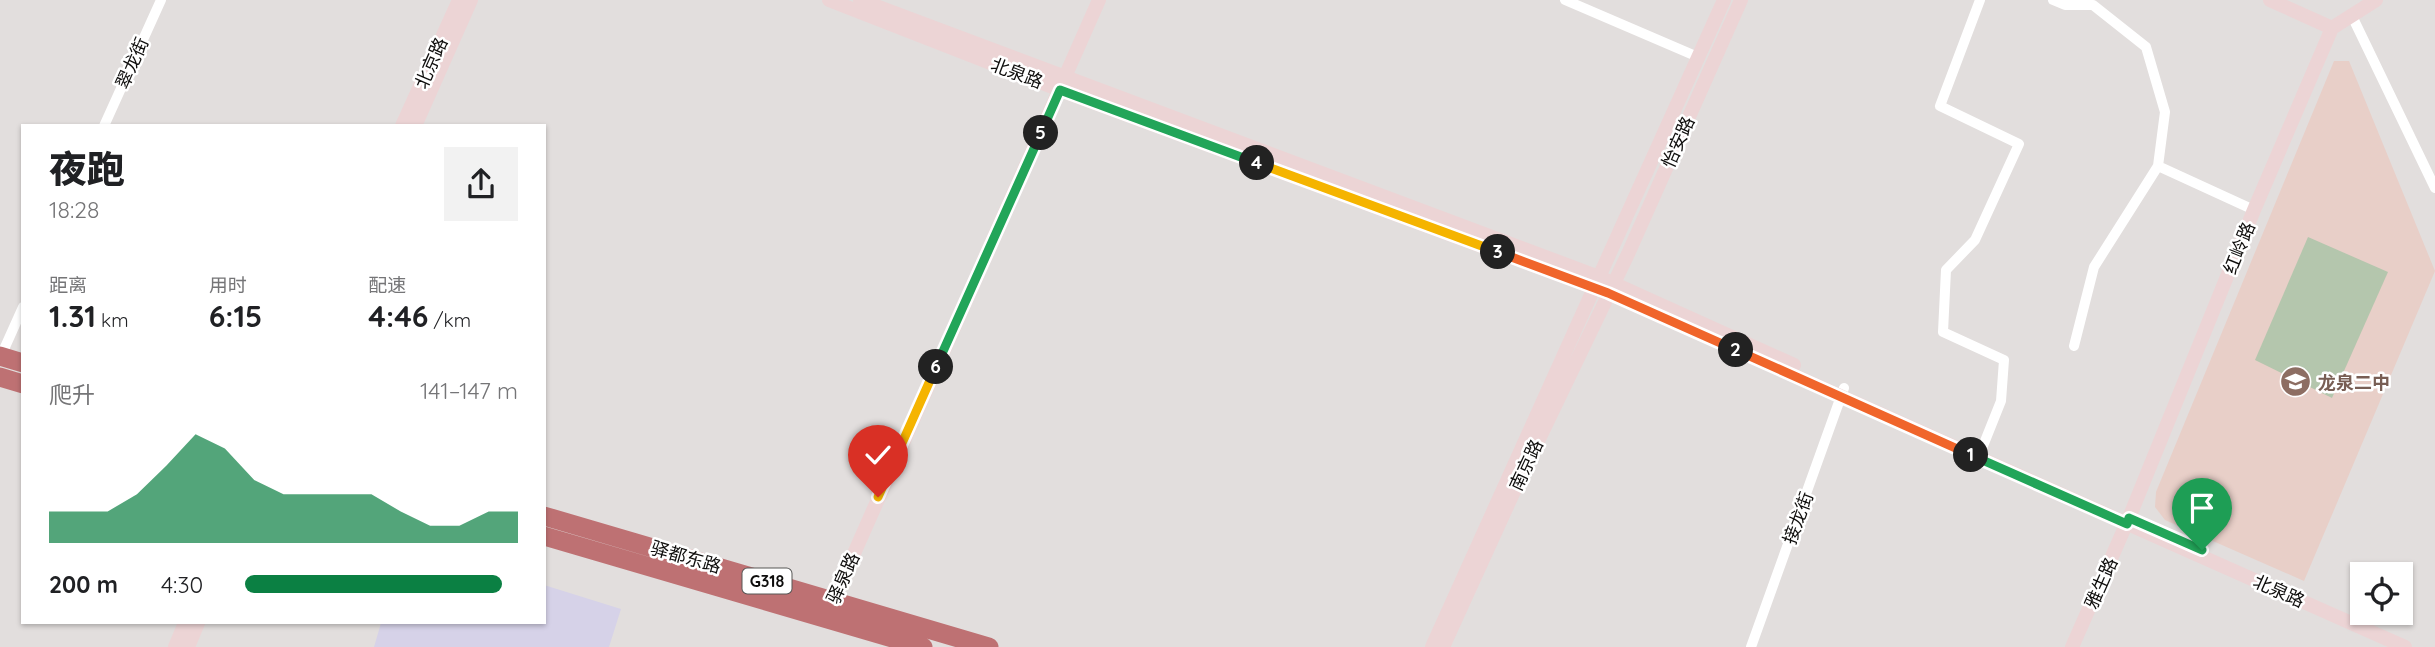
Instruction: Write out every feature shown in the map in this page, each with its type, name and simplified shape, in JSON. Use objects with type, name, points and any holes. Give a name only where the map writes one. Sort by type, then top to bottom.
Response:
[{"type":"highway","points":[[0,356],[21,362]]},
{"type":"highway","points":[[0,377],[21,383]]},
{"type":"highway","name":"驿都东路","points":[[546,517],[829,609],[923,647]]},
{"type":"highway","name":"驿都东路","points":[[546,537],[989,647]]},
{"type":"street","name":"翠龙街","points":[[105,124],[161,0]]},
{"type":"street","name":"北京路","points":[[403,124],[459,0]]},
{"type":"street","name":"北京路","points":[[416,124],[471,0]]},
{"type":"street","name":"北泉路","points":[[830,0],[1603,285],[2405,647]]},
{"type":"street","name":"北泉路","points":[[860,0],[1063,84]]},
{"type":"street","name":"驿泉路","points":[[829,609],[1099,0]]},
{"type":"street","points":[[1565,0],[1698,57]]},
{"type":"street","name":"怡安路","points":[[1603,285],[1724,0]]},
{"type":"street","name":"怡安路","points":[[1603,285],[1633,241],[1741,0]]},
{"type":"street","points":[[1980,0],[1940,106],[2019,144],[1975,240],[1946,270],[1943,332],[2004,360],[2001,401],[1981,450]]},
{"type":"street","points":[[2053,0],[2065,5],[2093,5],[2146,47],[2165,112],[2158,166],[2094,267],[2074,346]]},
{"type":"street","points":[[2270,0],[2332,28],[2376,0]]},
{"type":"street","points":[[2352,16],[2435,188]]},
{"type":"street","name":"红岭路","points":[[2128,521],[2254,210],[2332,28]]},
{"type":"street","points":[[2158,166],[2254,210]]},
{"type":"street","points":[[1432,647],[1603,285]]},
{"type":"street","name":"南京路","points":[[1443,647],[1603,285]]},
{"type":"street","points":[[0,356],[21,311]]},
{"type":"street","name":"北泉路","points":[[1843,393],[1981,450],[2128,521],[2421,647]]},
{"type":"street","name":"接龙街","points":[[1751,647],[1843,393]]},
{"type":"street","name":"雅生路","points":[[2072,647],[2128,521]]},
{"type":"street","points":[[175,647],[185,624]]},
{"type":"street","points":[[188,647],[198,624]]},
{"type":"shaded area","name":"龙泉二中","points":[[2334,61],[2349,61],[2435,271],[2304,581],[2165,520],[2155,507],[2156,492]]},
{"type":"shaded area","points":[[546,586],[621,609],[609,647],[374,647],[381,624],[546,624]]},
{"type":"green space","points":[[2308,237],[2388,272],[2332,398],[2255,360]]},
{"type":"place","name":"龙泉二中","points":[[2295,382]]},
{"type":"route","points":[[878,497],[1060,90],[1608,293],[2127,524],[2129,518],[2202,550]]}]
